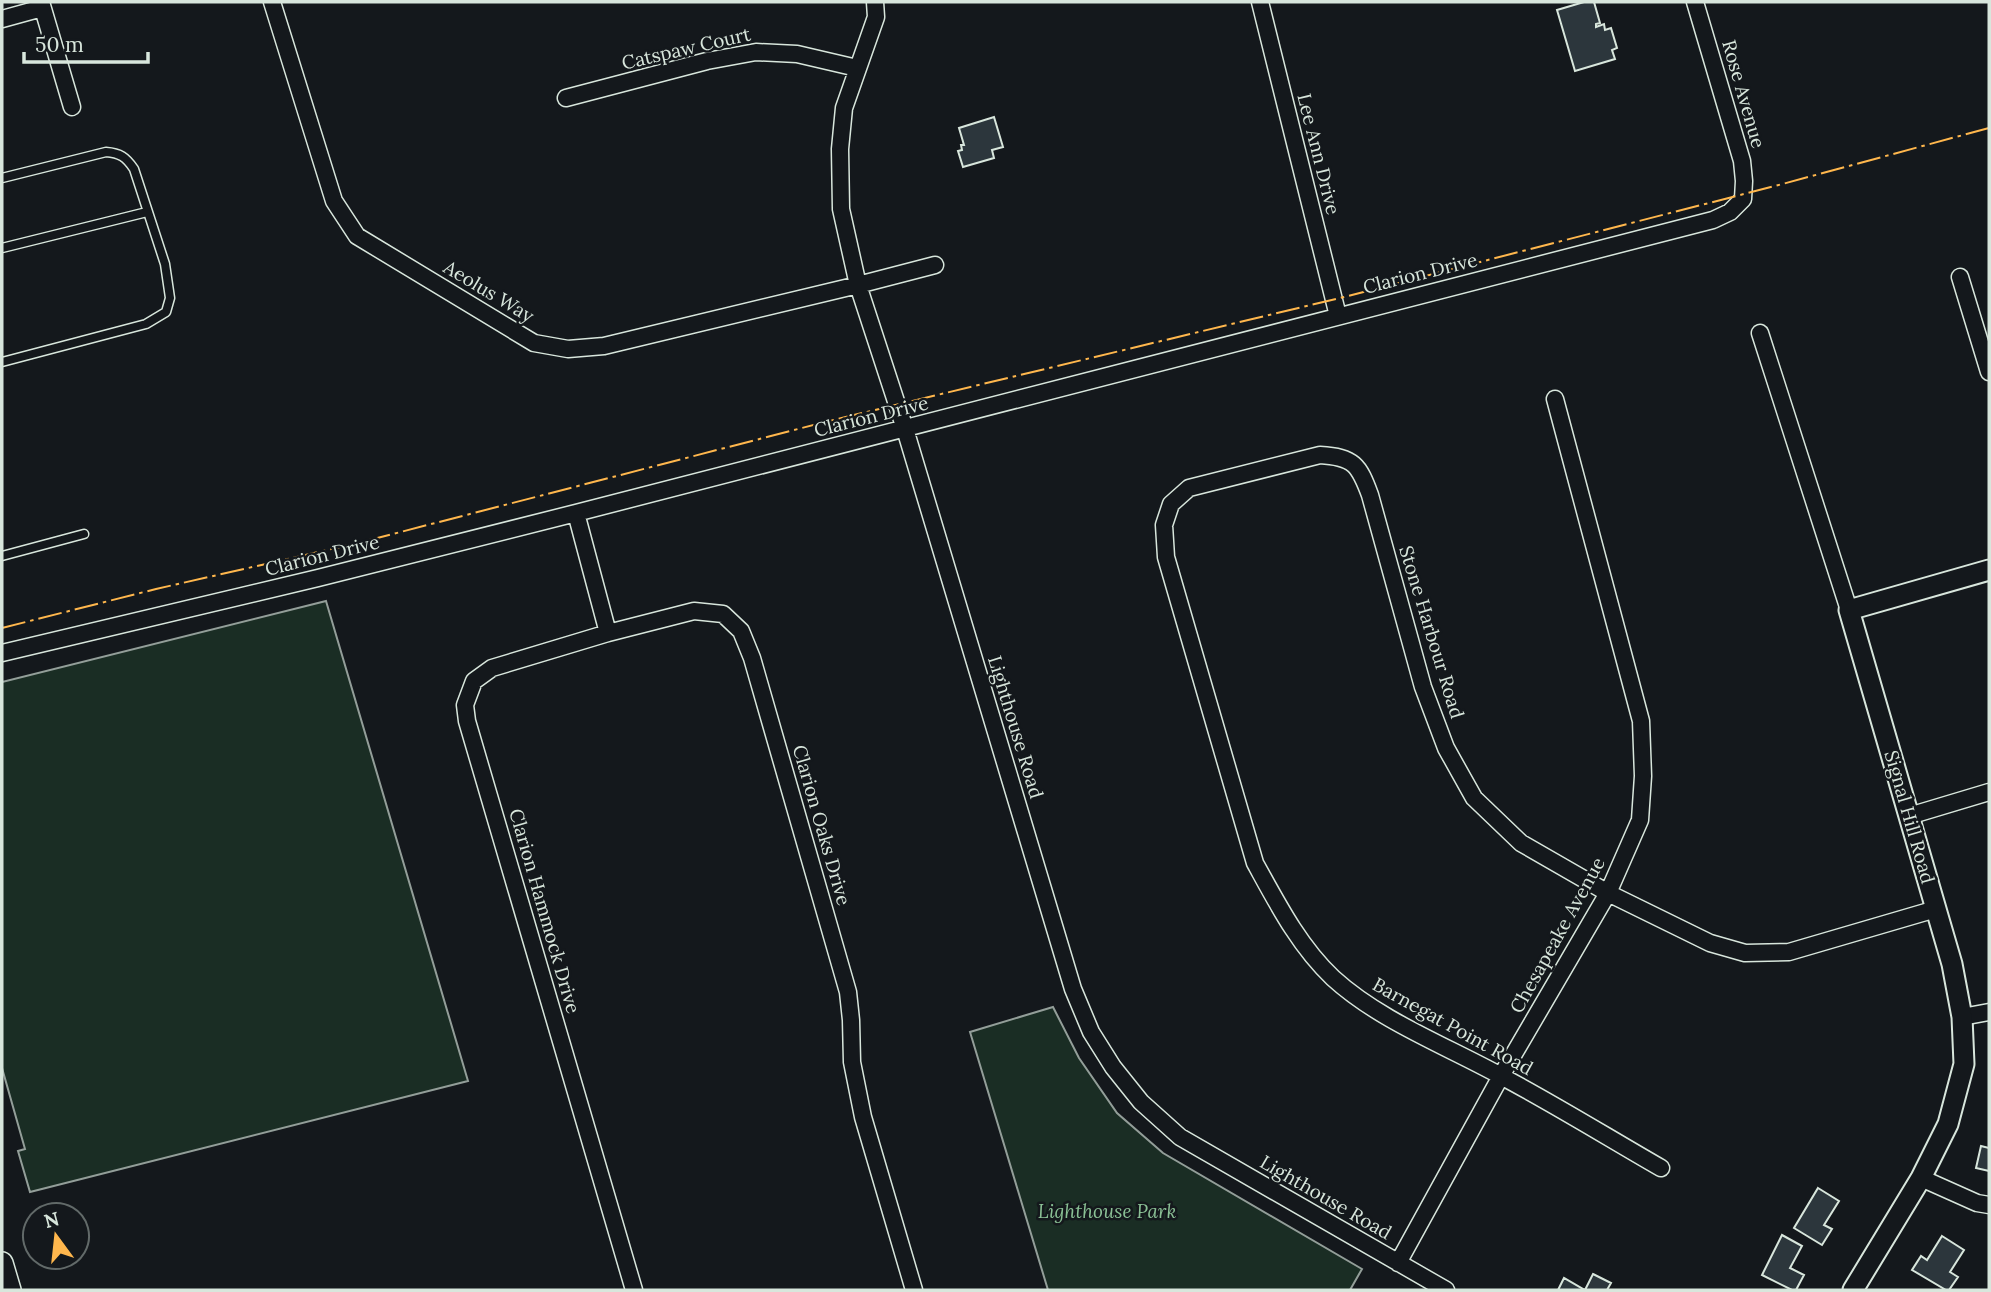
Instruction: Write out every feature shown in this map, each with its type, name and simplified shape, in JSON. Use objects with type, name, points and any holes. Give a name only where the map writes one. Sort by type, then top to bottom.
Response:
[{"type":"main road","points":[[2,1264],[10,1290]]},
{"type":"street","name":"Aeolus Way","points":[[272,2],[334,201],[357,236],[534,343],[568,349],[604,346],[935,265]]},
{"type":"street","name":"Lighthouse Road","points":[[875,2],[876,17],[844,108],[840,149],[841,209],[858,285],[905,429],[1073,989],[1090,1031],[1141,1102],[1180,1136],[1446,1290]]},
{"type":"street","name":"Lee Ann Drive","points":[[1260,2],[1338,316]]},
{"type":"street","name":"Rose Avenue","points":[[1695,2],[1742,162],[1743,199]]},
{"type":"street","points":[[2,19],[41,5],[72,107]]},
{"type":"street","name":"Catspaw Court","points":[[566,99],[706,61],[756,52],[797,54],[857,68]]},
{"type":"street","name":"Clarion Drive","points":[[2,653],[576,513],[1713,219],[1730,212],[1743,199]]},
{"type":"street","points":[[1960,277],[1989,372]]},
{"type":"street","name":"Signal Hill Road","points":[[1760,333],[1849,610],[1952,964],[1962,1017],[1964,1064],[1948,1124],[1921,1178],[1853,1290]]},
{"type":"street","name":"Chesapeake Avenue","points":[[1398,1263],[1608,893],[1640,820],[1643,776],[1642,721],[1555,398]]},
{"type":"street","name":"Stone Harbour Road","points":[[1166,557],[1164,525],[1171,504],[1189,488],[1320,455],[1340,456],[1361,470],[1423,687],[1446,748],[1474,798],[1521,843],[1608,893],[1710,943],[1745,953],[1789,952],[1936,909]]},
{"type":"street","points":[[576,513],[608,633]]},
{"type":"street","name":"Barnegat Point Road","points":[[1166,557],[1255,863],[1305,946],[1333,977],[1374,1009],[1502,1076],[1661,1168]]},
{"type":"street","points":[[1849,610],[1989,570]]},
{"type":"street","name":"Clarion Oaks Drive","points":[[608,633],[694,611],[723,614],[741,631],[752,658],[848,992],[852,1062],[863,1117],[914,1290]]},
{"type":"street","name":"Clarion Hammock Drive","points":[[608,633],[492,667],[474,681],[465,705],[467,721],[634,1290]]},
{"type":"street","points":[[1909,816],[1989,792]]},
{"type":"street","points":[[1962,1017],[1989,1012]]},
{"type":"street","points":[[1921,1178],[1978,1203],[1989,1205]]},
{"type":"lane","points":[[2,178],[106,152],[118,153],[127,159],[134,169],[165,264],[170,298],[166,312],[146,324],[2,362]]},
{"type":"lane","points":[[2,248],[147,212]]},
{"type":"lane","points":[[2,556],[84,534]]},
{"type":"green space","points":[[326,601],[468,1081],[30,1192],[18,1151],[25,1149],[2,1068],[2,682]]},
{"type":"green space","name":"Lighthouse Park","points":[[1053,1007],[1079,1058],[1117,1113],[1163,1153],[1362,1269],[1350,1290],[1048,1290],[970,1032]]},
{"type":"building","points":[[1584,2],[1594,2],[1600,23],[1596,24],[1596,27],[1604,24],[1605,30],[1611,28],[1617,48],[1612,50],[1615,59],[1575,71],[1557,10]]},
{"type":"building","points":[[994,117],[1003,147],[992,150],[994,158],[963,167],[958,151],[962,150],[961,145],[964,145],[959,128]]},
{"type":"building","points":[[1981,1146],[1989,1148],[1989,1171],[1976,1168]]},
{"type":"building","points":[[1818,1188],[1839,1201],[1824,1225],[1832,1229],[1822,1245],[1794,1228]]},
{"type":"building","points":[[1782,1235],[1802,1246],[1790,1268],[1804,1275],[1796,1290],[1762,1275]]},
{"type":"building","points":[[1942,1236],[1964,1250],[1950,1272],[1958,1277],[1949,1290],[1912,1270],[1921,1256],[1927,1260]]},
{"type":"building","points":[[1593,1274],[1611,1283],[1607,1290],[1585,1290]]},
{"type":"building","points":[[1564,1278],[1585,1290],[1558,1290]]},
{"type":"power","points":[[2,628],[156,589],[358,543],[825,422],[1348,296],[1989,128]]}]
